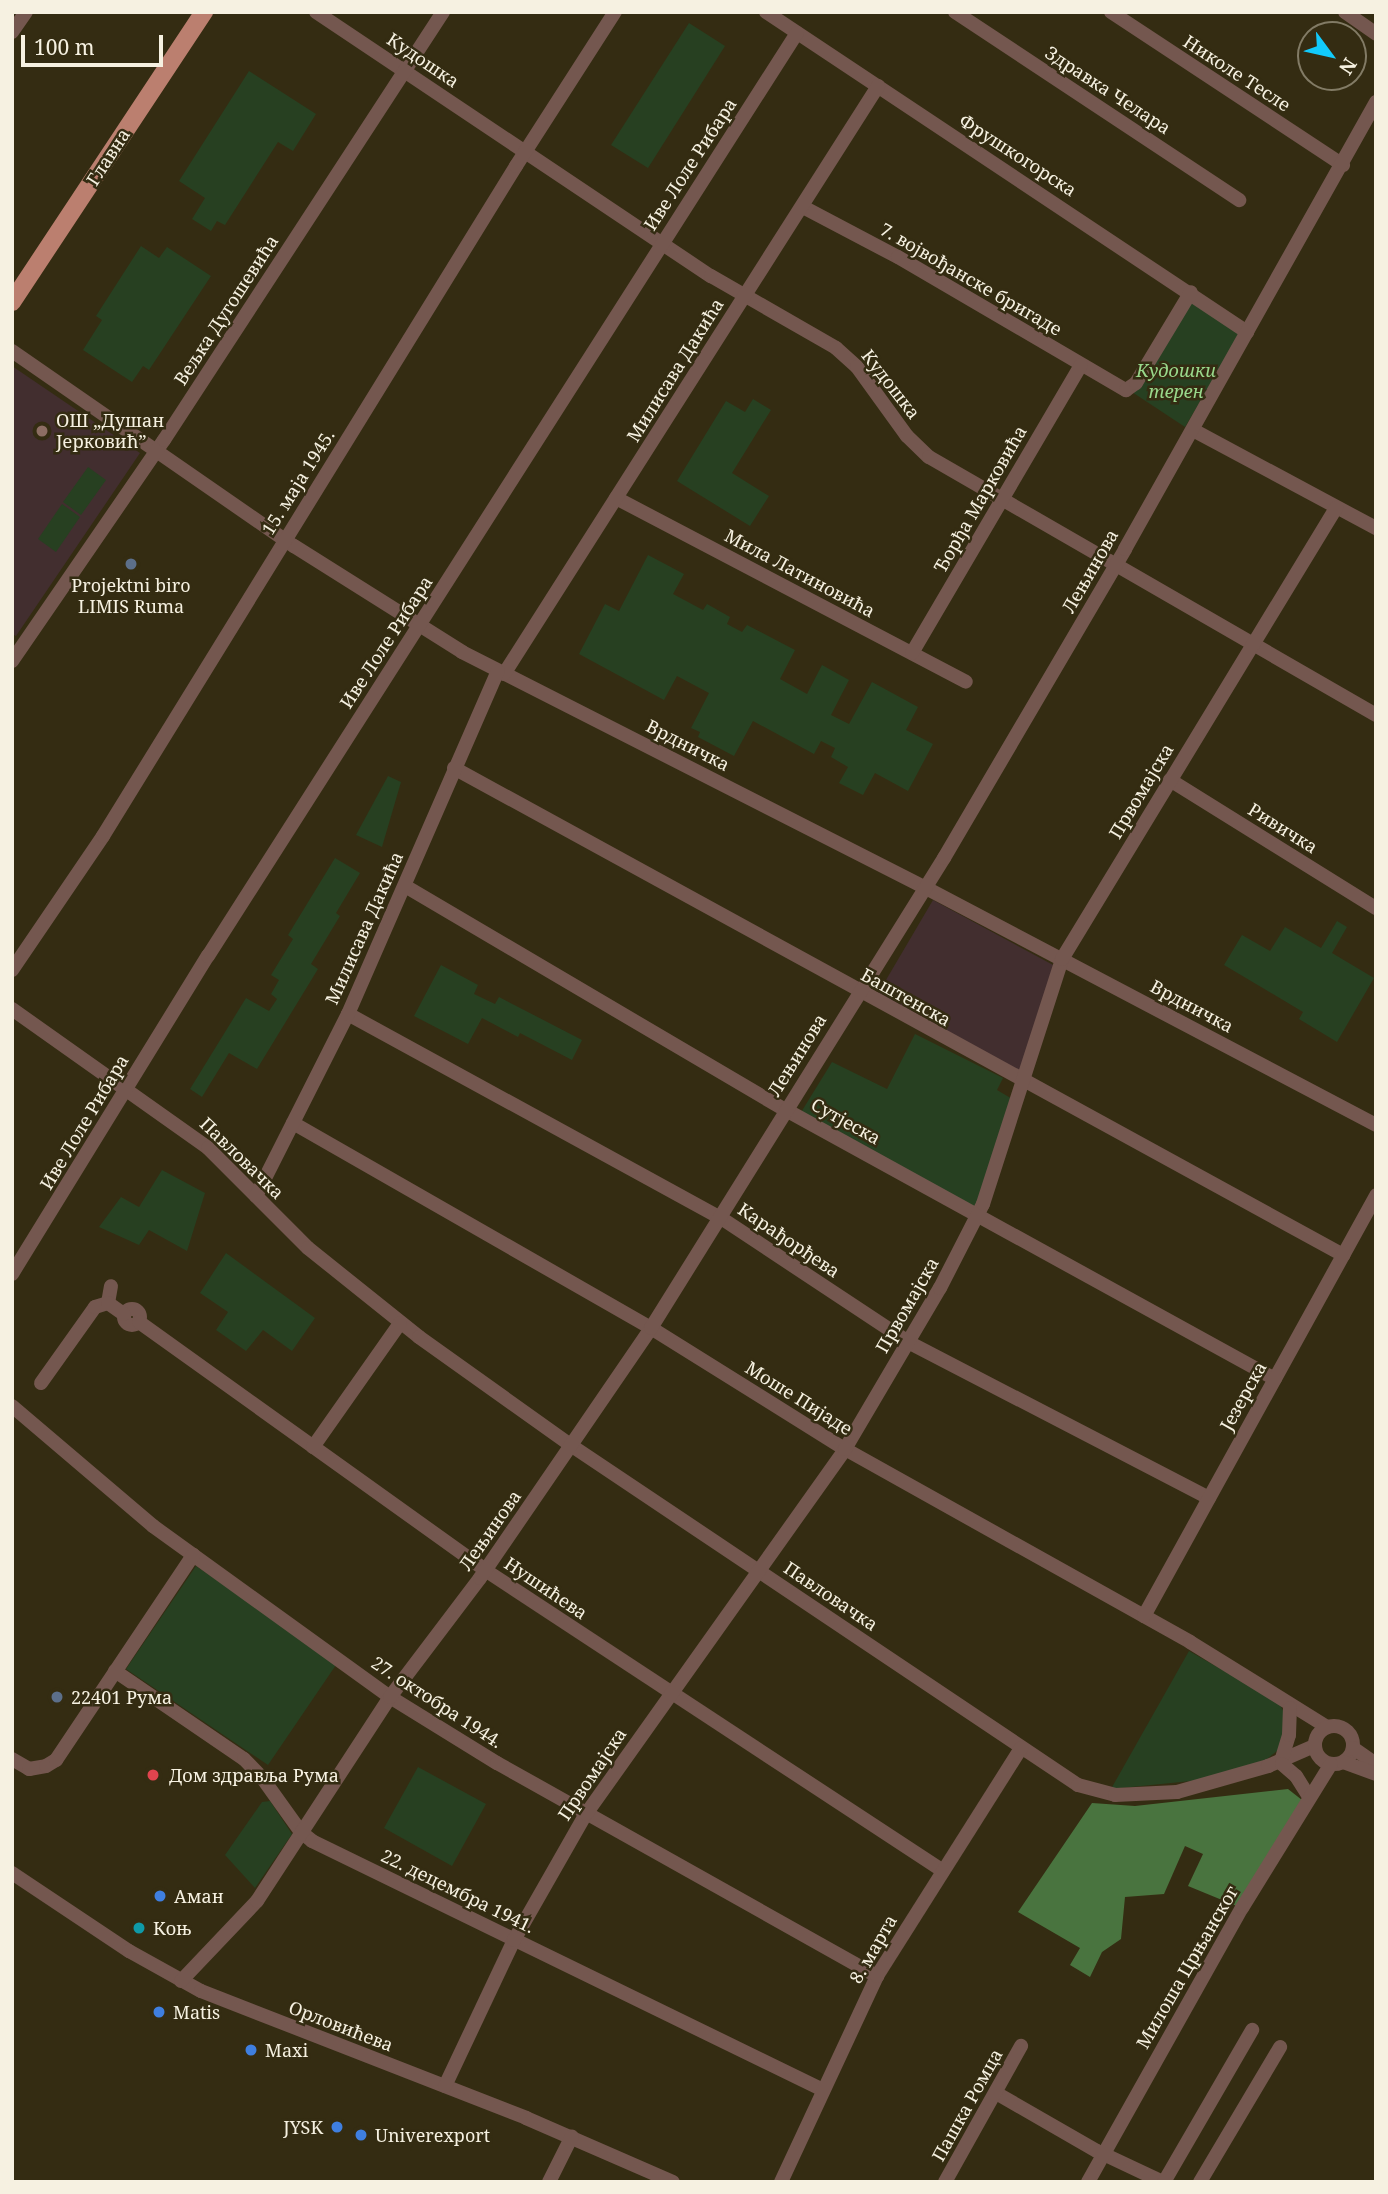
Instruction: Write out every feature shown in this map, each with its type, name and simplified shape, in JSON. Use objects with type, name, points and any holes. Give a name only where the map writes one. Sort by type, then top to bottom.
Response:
[{"type":"main road","name":"Главна","points":[[12,302],[204,12]]},
{"type":"street","points":[[12,32],[26,12]]},
{"type":"street","name":"Кудошка","points":[[316,12],[744,296],[835,348],[867,379],[917,447],[1115,566],[1376,715]]},
{"type":"street","name":"Вељка Дугошевића","points":[[12,661],[157,451],[443,12]]},
{"type":"street","name":"15. маја 1945.","points":[[12,970],[103,836],[525,152],[615,12]]},
{"type":"street","name":"Фрушкогорска","points":[[766,12],[1191,292],[1247,332]]},
{"type":"street","name":"Здравка Челара","points":[[956,12],[1240,200]]},
{"type":"street","name":"Николе Тесле","points":[[1111,12],[1126,17],[1343,165]]},
{"type":"street","points":[[1345,12],[1376,34]]},
{"type":"street","name":"Иве Лоле Рибара","points":[[12,1274],[127,1088],[797,33]]},
{"type":"street","name":"Милисава Дакића","points":[[256,1196],[348,1014],[454,768],[501,673],[803,207],[878,86]]},
{"type":"street","name":"Лењинова","points":[[181,1981],[257,1901],[390,1697],[485,1570],[572,1446],[721,1218],[926,888],[1193,430],[1376,103]]},
{"type":"street","name":"7. војвођанске бригаде","points":[[803,207],[898,257],[1126,390],[1136,383],[1191,292]]},
{"type":"street","name":"Врдничка","points":[[12,351],[285,540],[419,627],[501,673],[926,888],[1376,1125]]},
{"type":"street","name":"Ђорђа Марковића","points":[[912,653],[1081,365]]},
{"type":"street","points":[[1193,430],[1376,528]]},
{"type":"street","name":"Мила Латиновића","points":[[616,498],[966,682]]},
{"type":"street","name":"Првомајска","points":[[445,2086],[514,1940],[586,1814],[757,1569],[845,1449],[908,1342],[978,1218],[1024,1083],[1062,959],[1336,508]]},
{"type":"street","name":"Баштенска","points":[[454,768],[859,993],[1343,1255]]},
{"type":"street","name":"Ривичка","points":[[1170,780],[1376,908]]},
{"type":"street","name":"Сутјеска","points":[[405,886],[786,1110],[1275,1379]]},
{"type":"street","name":"Павловачка","points":[[12,1009],[208,1147],[308,1248],[400,1323],[572,1446],[1078,1785],[1115,1795],[1177,1792],[1324,1750]]},
{"type":"street","name":"Карађорђева","points":[[348,1014],[721,1218],[908,1342],[1209,1498]]},
{"type":"street","name":"Моше Пијаде","points":[[293,1123],[651,1328],[845,1449],[1144,1616],[1288,1705],[1324,1750]]},
{"type":"street","name":"Језерска","points":[[1144,1616],[1376,1195]]},
{"type":"street","points":[[41,1383],[95,1307],[108,1303],[111,1286]]},
{"type":"street","name":"Нушићева","points":[[108,1303],[124,1314],[127,1324],[139,1322],[485,1570],[943,1871]]},
{"type":"street","points":[[313,1447],[400,1323]]},
{"type":"street","name":"27. октобра 1944.","points":[[12,1406],[120,1499],[192,1555],[390,1697],[586,1814],[877,1976]]},
{"type":"street","points":[[12,1759],[29,1769],[52,1763],[192,1555]]},
{"type":"street","name":"22. децембра 1941.","points":[[115,1671],[244,1759],[263,1779],[301,1832],[317,1843],[823,2090]]},
{"type":"street","points":[[1288,1705],[1289,1735],[1278,1762],[1298,1779],[1308,1798]]},
{"type":"street","points":[[1324,1750],[1344,1728],[1351,1737],[1353,1748]]},
{"type":"street","name":"8. марта","points":[[780,2182],[877,1976],[1021,1748]]},
{"type":"street","points":[[1324,1750],[1353,1748],[1376,1764]]},
{"type":"street","points":[[1324,1750],[1376,1774]]},
{"type":"street","name":"Милоша Црњанског","points":[[1088,2182],[1308,1798],[1324,1750]]},
{"type":"street","name":"Орловићева","points":[[12,1873],[181,1981],[572,2136],[673,2182]]},
{"type":"street","points":[[996,2093],[1103,2154],[1163,2182],[1252,2030]]},
{"type":"street","name":"Пашка Ромца","points":[[945,2182],[1021,2046]]},
{"type":"street","points":[[1199,2182],[1280,2046]]},
{"type":"street","points":[[549,2182],[572,2136]]},
{"type":"shaded area","points":[[12,366],[140,453],[16,636],[12,634]]},
{"type":"shaded area","points":[[933,900],[1055,966],[1021,1078],[876,997]]},
{"type":"green space","points":[[689,23],[725,46],[648,168],[611,145]]},
{"type":"green space","points":[[249,71],[316,114],[293,151],[278,142],[225,225],[217,221],[211,231],[192,219],[205,198],[179,181]]},
{"type":"green space","points":[[141,246],[159,258],[167,247],[211,276],[149,370],[143,366],[132,382],[83,350],[102,320],[96,316]]},
{"type":"green space","name":"Кудошки терен","points":[[1191,296],[1242,331],[1185,427],[1132,392]]},
{"type":"green space","points":[[753,399],[771,410],[732,473],[769,496],[750,526],[677,481],[726,401],[745,412]]},
{"type":"green space","points":[[88,467],[106,480],[81,515],[63,502]]},
{"type":"green space","points":[[62,504],[80,517],[56,552],[38,539]]},
{"type":"green space","points":[[648,555],[684,574],[673,594],[703,610],[707,604],[730,617],[727,624],[742,632],[747,625],[795,650],[780,679],[807,694],[822,665],[849,680],[831,715],[849,724],[872,682],[918,707],[906,730],[933,744],[908,791],[875,773],[863,795],[839,783],[848,767],[831,757],[835,748],[821,741],[814,754],[753,721],[734,756],[698,737],[700,732],[691,728],[709,693],[677,676],[664,700],[579,654],[605,604],[619,611]]},
{"type":"green space","points":[[388,776],[401,782],[382,847],[356,835]]},
{"type":"green space","points":[[335,858],[360,873],[336,913],[340,916],[311,964],[318,969],[257,1069],[229,1053],[202,1097],[190,1089],[246,998],[269,1011],[277,999],[271,994],[279,980],[271,975],[293,939],[288,935]]},
{"type":"green space","points":[[1337,921],[1347,927],[1332,953],[1374,978],[1337,1042],[1299,1019],[1303,1012],[1224,965],[1242,935],[1270,951],[1285,927],[1321,948]]},
{"type":"green space","points":[[441,965],[478,985],[474,994],[495,1004],[499,997],[582,1040],[572,1060],[520,1033],[518,1037],[482,1018],[468,1044],[414,1016]]},
{"type":"green space","points":[[915,1034],[1003,1078],[997,1090],[1014,1100],[978,1209],[800,1114],[832,1062],[887,1089]]},
{"type":"green space","points":[[162,1170],[205,1193],[187,1251],[149,1230],[139,1245],[99,1227],[121,1197],[139,1207]]},
{"type":"green space","points":[[226,1253],[315,1318],[292,1351],[263,1330],[246,1351],[216,1330],[228,1312],[200,1293]]},
{"type":"green space","points":[[196,1566],[338,1662],[268,1765],[126,1669]]},
{"type":"green space","points":[[1189,1651],[1279,1702],[1285,1715],[1282,1747],[1262,1763],[1211,1779],[1111,1789]]},
{"type":"green space","points":[[418,1767],[486,1804],[452,1866],[384,1828]]},
{"type":"green space","points":[[1288,1789],[1302,1800],[1239,1907],[1188,1886],[1203,1854],[1185,1846],[1164,1894],[1125,1897],[1121,1939],[1102,1952],[1090,1977],[1070,1965],[1080,1948],[1018,1912],[1092,1803],[1135,1806]]},
{"type":"green space","points":[[270,1801],[292,1834],[255,1888],[225,1855],[262,1802]]},
{"type":"place","name":"ОШ „Душан Јерковић”","points":[[42,431]]},
{"type":"place","name":"Projektni biro LIMIS Ruma","points":[[131,564]]},
{"type":"place","name":"22401 Рума","points":[[57,1697]]},
{"type":"place","name":"Дом здравља Рума","points":[[153,1775]]},
{"type":"place","name":"Аман","points":[[160,1896]]},
{"type":"place","name":"Коњ","points":[[139,1928]]},
{"type":"place","name":"Matis","points":[[159,2012]]},
{"type":"place","name":"Maxi","points":[[251,2050]]},
{"type":"place","name":"JYSK","points":[[337,2127]]},
{"type":"place","name":"Univerexport","points":[[361,2135]]}]
